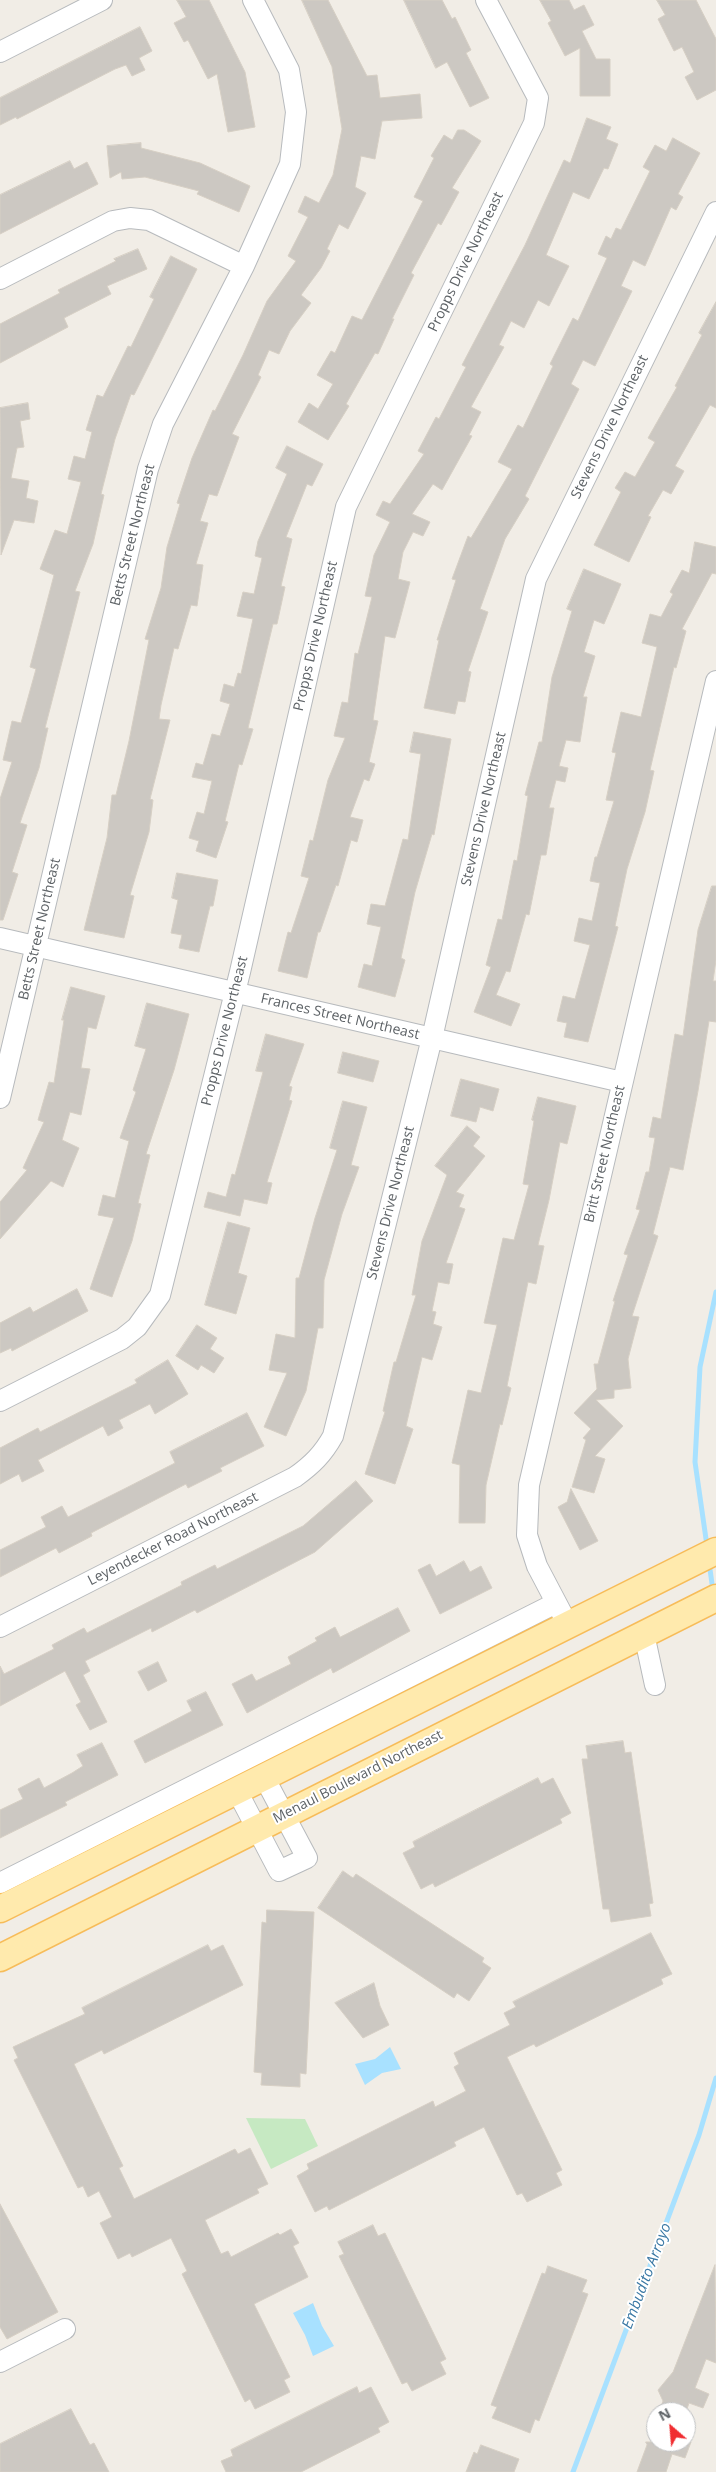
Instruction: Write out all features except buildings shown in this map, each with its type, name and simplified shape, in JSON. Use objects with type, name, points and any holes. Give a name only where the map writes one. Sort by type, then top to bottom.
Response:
[{"type":"main road","points":[[0,1909],[264,1777],[562,1613],[667,1574],[716,1550]]},
{"type":"main road","name":"Menaul Boulevard Northeast","points":[[0,1958],[716,1598]]},
{"type":"street","points":[[0,52],[102,0]]},
{"type":"street","name":"Betts Street Northeast","points":[[0,1098],[148,469],[163,424],[244,266],[290,164],[296,112],[290,70],[253,0]]},
{"type":"street","name":"Propps Drive Northeast","points":[[0,1402],[122,1339],[137,1327],[150,1312],[160,1295],[235,992],[346,507],[534,123],[538,98],[486,0]]},
{"type":"street","name":"Stevens Drive Northeast","points":[[332,1436],[432,1038],[536,579],[716,212]]},
{"type":"street","points":[[0,279],[113,221],[130,218],[149,220],[244,266]]},
{"type":"street","name":"Britt Street Northeast","points":[[562,1613],[537,1566],[527,1535],[529,1485],[716,680]]},
{"type":"street","name":"Frances Street Northeast","points":[[0,938],[622,1082]]},
{"type":"street","name":"Leyendecker Road Northeast","points":[[0,1627],[295,1477],[313,1464],[325,1450],[332,1436]]},
{"type":"street","points":[[0,1883],[562,1613]]},
{"type":"street","points":[[644,1634],[655,1685]]},
{"type":"street","points":[[237,1791],[279,1871],[307,1858],[264,1777]]},
{"type":"street","points":[[0,2362],[65,2329]]},
{"type":"green space","points":[[246,2118],[305,2119],[318,2146],[271,2169]]},
{"type":"water","points":[[390,2047],[401,2069],[382,2073],[365,2085],[355,2064],[375,2059]]},
{"type":"water","points":[[313,2303],[322,2326],[334,2346],[313,2356],[305,2335],[293,2313]]},
{"type":"waterway","name":"Embudito Arroyo","points":[[707,1546],[695,1462],[700,1367],[716,1292]]},
{"type":"waterway","name":"Embudito Arroyo","points":[[709,1562],[713,1591]]},
{"type":"waterway","name":"Embudito Arroyo","points":[[573,2472],[699,2135],[716,2078]]}]
